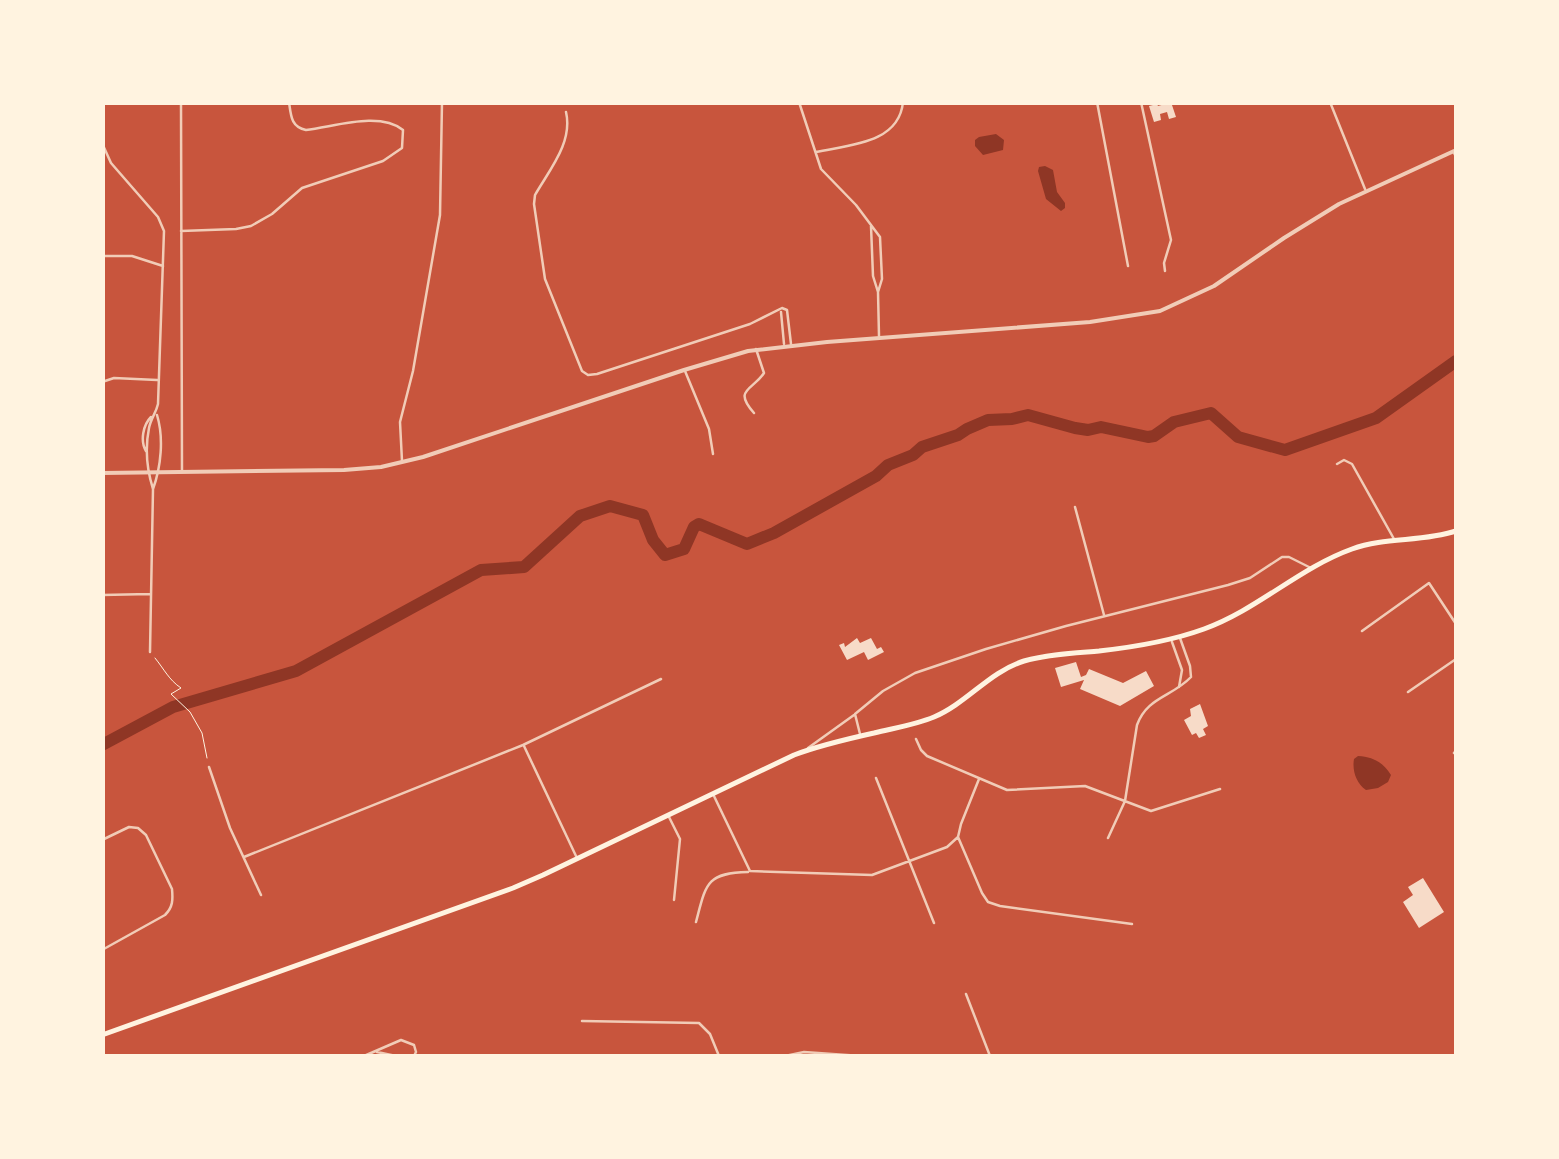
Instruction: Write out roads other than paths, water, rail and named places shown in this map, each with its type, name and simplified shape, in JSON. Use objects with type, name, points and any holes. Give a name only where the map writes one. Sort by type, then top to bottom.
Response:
[{"type":"main road","points":[[102,1035],[513,888],[806,750],[932,718],[1005,669],[1026,661],[1170,639],[1226,619],[1352,549],[1456,531]]},
{"type":"street","points":[[181,102],[182,472]]},
{"type":"street","points":[[181,231],[251,226],[302,188],[384,161],[402,148],[402,128],[388,124],[298,128],[292,121],[289,102]]},
{"type":"street","points":[[402,463],[402,413],[440,215],[442,102]]},
{"type":"street","points":[[799,102],[823,172],[856,205],[880,237],[879,338]]},
{"type":"street","points":[[814,152],[879,138],[899,119],[903,102]]},
{"type":"street","points":[[1097,102],[1128,266]]},
{"type":"street","points":[[1141,102],[1171,240],[1165,272]]},
{"type":"street","points":[[1330,102],[1366,192]]},
{"type":"street","points":[[566,112],[566,137],[535,194],[534,204],[546,279],[582,371],[597,374],[750,324],[772,312],[780,311],[788,345]]},
{"type":"street","points":[[102,142],[111,164],[162,221],[164,232],[150,652]]},
{"type":"street","points":[[102,473],[344,470],[402,463],[756,349],[1090,322],[1160,311],[1214,286],[1308,222],[1456,152]]},
{"type":"street","points":[[870,226],[878,293]]},
{"type":"street","points":[[102,256],[132,256],[165,266]]},
{"type":"street","points":[[754,413],[744,396],[764,373],[756,349]]},
{"type":"street","points":[[684,370],[709,430],[713,454]]},
{"type":"street","points":[[102,382],[114,378],[158,380]]},
{"type":"street","points":[[153,489],[148,473],[149,424],[156,413]]},
{"type":"street","points":[[1337,464],[1346,460],[1352,464],[1395,540]]},
{"type":"street","points":[[1075,507],[1104,617]]},
{"type":"street","points":[[806,750],[902,678],[986,649],[1237,582],[1279,558],[1289,558],[1312,569]]},
{"type":"street","points":[[1362,631],[1429,582],[1456,624]]},
{"type":"street","points":[[102,595],[150,594]]},
{"type":"street","points":[[1108,838],[1125,801],[1138,720],[1146,707],[1190,679],[1179,636]]},
{"type":"street","points":[[1170,639],[1182,670],[1179,688]]},
{"type":"street","points":[[1408,692],[1456,659]]},
{"type":"street","points":[[244,858],[523,745],[661,679]]},
{"type":"street","points":[[855,714],[860,736]]},
{"type":"street","points":[[916,739],[927,756],[1012,790],[1085,786],[1151,811],[1220,789]]},
{"type":"street","points":[[523,745],[577,859]]},
{"type":"street","points":[[209,767],[225,815],[261,895]]},
{"type":"street","points":[[876,778],[934,924]]},
{"type":"street","points":[[696,922],[704,889],[725,873],[872,875],[947,847],[958,837],[979,778]]},
{"type":"street","points":[[712,793],[750,872]]},
{"type":"street","points":[[668,814],[680,840],[674,900]]},
{"type":"street","points":[[102,840],[129,827],[142,830],[172,889],[173,899],[165,915],[102,950]]},
{"type":"street","points":[[958,837],[988,902],[1132,924]]},
{"type":"street","points":[[966,994],[990,1056]]},
{"type":"street","points":[[582,1021],[699,1023],[710,1034],[719,1056]]},
{"type":"street","points":[[364,1056],[394,1042],[406,1041],[415,1047],[414,1056]]},
{"type":"street","points":[[376,1052],[396,1056]]},
{"type":"street","points":[[785,1056],[804,1052],[861,1056]]},
{"type":"waterway","points":[[102,745],[173,707],[296,671],[481,570],[524,567],[580,516],[610,506],[643,515],[653,540],[665,555],[684,549],[699,524],[747,544],[774,533],[922,447],[988,420],[1028,415],[1075,428],[1101,427],[1148,437],[1174,422],[1211,413],[1238,437],[1285,450],[1376,418],[1456,361]]}]
